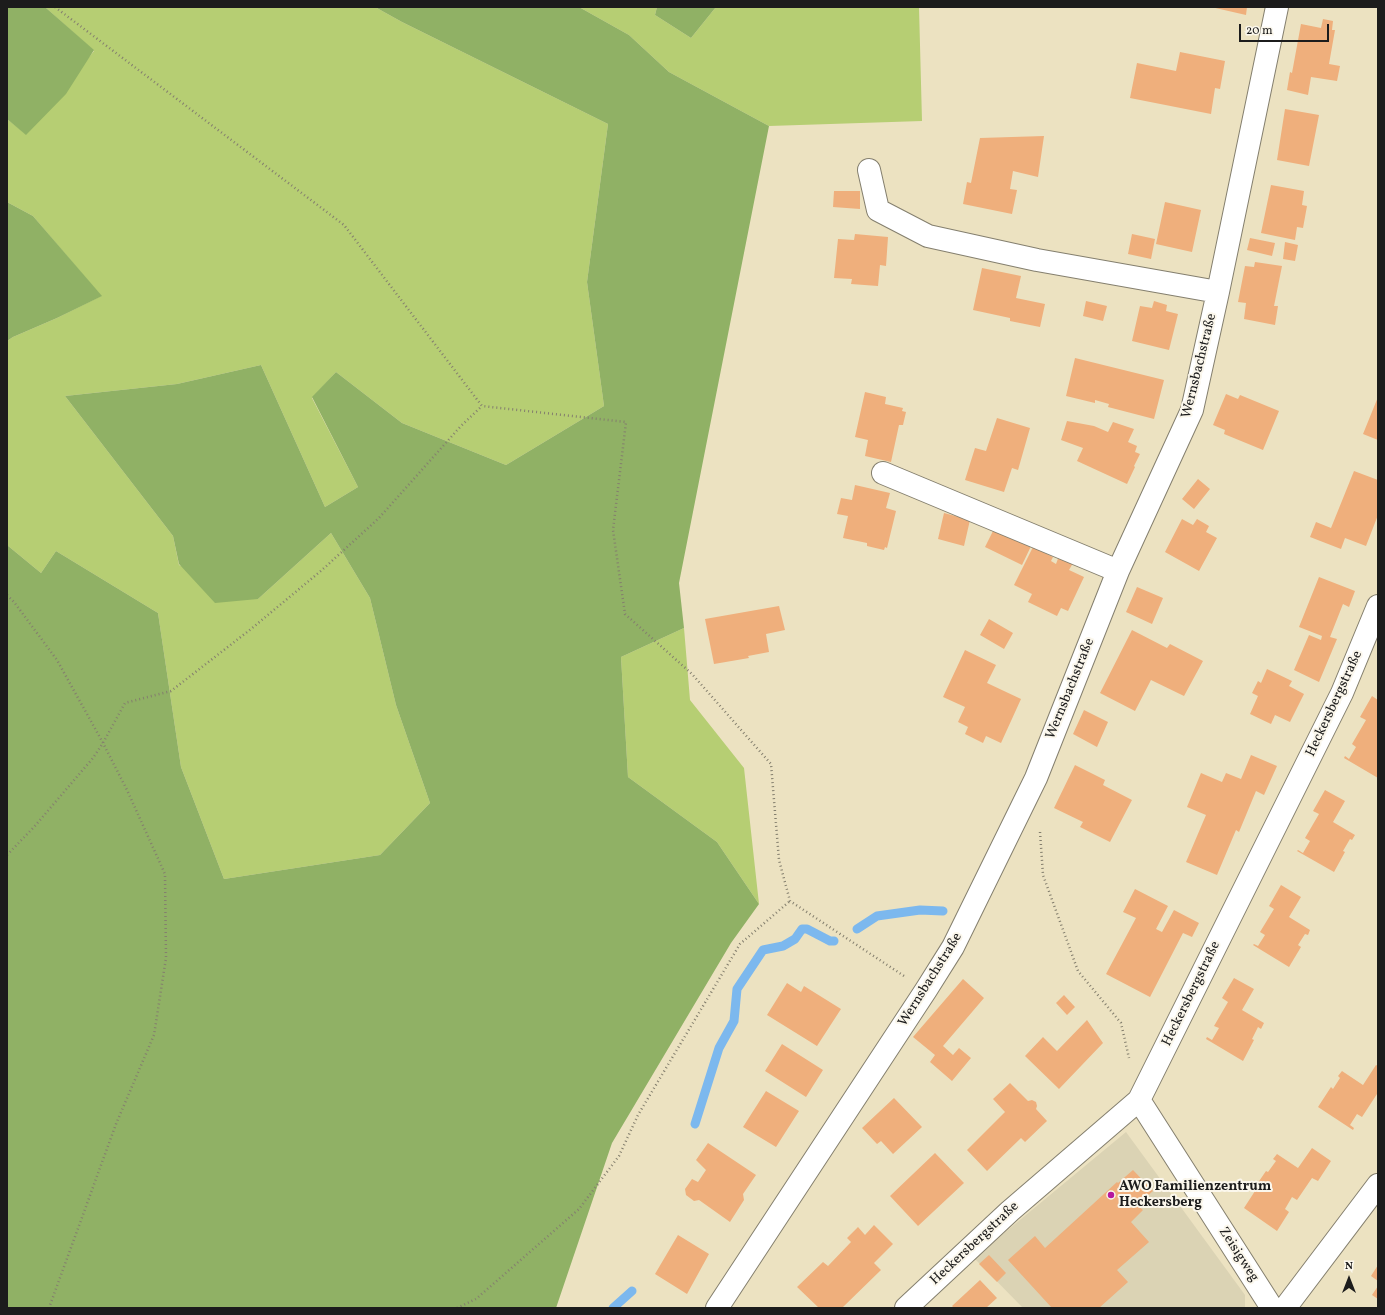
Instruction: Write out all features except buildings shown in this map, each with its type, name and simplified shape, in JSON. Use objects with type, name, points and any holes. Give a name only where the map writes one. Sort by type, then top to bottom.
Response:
[{"type":"street","name":"Wernsbachstraße","points":[[717,1308],[953,947],[1036,778],[1118,571],[1192,410],[1277,7]]},
{"type":"street","points":[[869,170],[878,210],[928,236],[1037,260],[1218,292]]},
{"type":"street","points":[[883,473],[1118,571]]},
{"type":"street","name":"Heckersbergstraße","points":[[906,1308],[1010,1211],[1139,1100],[1342,693],[1378,606]]},
{"type":"street","name":"Zeisigweg","points":[[1139,1100],[1272,1308]]},
{"type":"street","points":[[1284,1308],[1378,1185]]},
{"type":"path","points":[[55,7],[344,225],[482,406],[626,422],[613,530],[625,614],[692,674],[771,764],[779,860],[790,900],[926,990]]},
{"type":"path","points":[[7,855],[34,827],[93,758],[125,703],[171,691],[251,629],[322,570],[379,518],[460,426],[482,406]]},
{"type":"path","points":[[7,596],[14,602],[57,660],[103,742],[127,790],[165,874],[166,958],[154,1035],[116,1124],[49,1308]]},
{"type":"path","points":[[1040,830],[1044,875],[1078,971],[1122,1023],[1139,1100]]},
{"type":"path","points":[[457,1308],[476,1299],[579,1209],[618,1156],[638,1115],[740,944],[790,900]]},
{"type":"shaded area","name":"AWO Familienzentrum Heckersberg","points":[[1126,1132],[1245,1295],[1245,1308],[1023,1308],[974,1258]]},
{"type":"green space","points":[[7,7],[45,7],[94,50],[66,94],[26,135],[7,119]]},
{"type":"green space","points":[[45,7],[375,7],[402,22],[608,124],[587,282],[604,406],[506,465],[402,423],[336,372],[312,398],[358,487],[325,507],[261,365],[177,384],[65,396],[173,536],[179,565],[258,599],[331,533],[370,598],[396,705],[430,803],[380,855],[224,879],[181,767],[158,613],[56,551],[41,573],[7,545],[7,341],[101,296],[33,216],[7,202],[7,119],[26,134],[94,51]]},
{"type":"green space","points":[[375,7],[579,7],[629,35],[669,72],[769,126],[679,583],[684,628],[621,657],[628,777],[717,842],[759,904],[731,943],[612,1143],[556,1308],[7,1308],[7,545],[41,573],[56,551],[158,613],[181,767],[224,879],[380,855],[430,803],[396,705],[370,598],[331,533],[258,599],[215,603],[179,564],[173,536],[65,396],[177,384],[261,365],[325,507],[358,487],[312,397],[336,372],[402,423],[506,465],[604,406],[587,282],[608,124],[402,22]]},
{"type":"green space","points":[[579,7],[657,7],[655,15],[691,38],[716,7],[919,7],[922,121],[769,126],[669,72],[629,35]]},
{"type":"green space","points":[[657,7],[716,7],[691,38],[655,15]]},
{"type":"green space","points":[[7,202],[33,216],[102,296],[7,341]]},
{"type":"green space","points":[[684,628],[690,700],[744,768],[759,904],[717,842],[628,777],[621,657]]},
{"type":"waterway","points":[[857,929],[877,916],[920,910],[943,911]]},
{"type":"waterway","points":[[695,1124],[719,1048],[734,1021],[737,989],[763,950],[783,946],[795,939],[802,929],[807,929],[830,941],[834,941]]},
{"type":"waterway","points":[[613,1308],[632,1291]]},
{"type":"place","name":"AWO Familienzentrum Heckersberg","points":[[1111,1195]]}]
